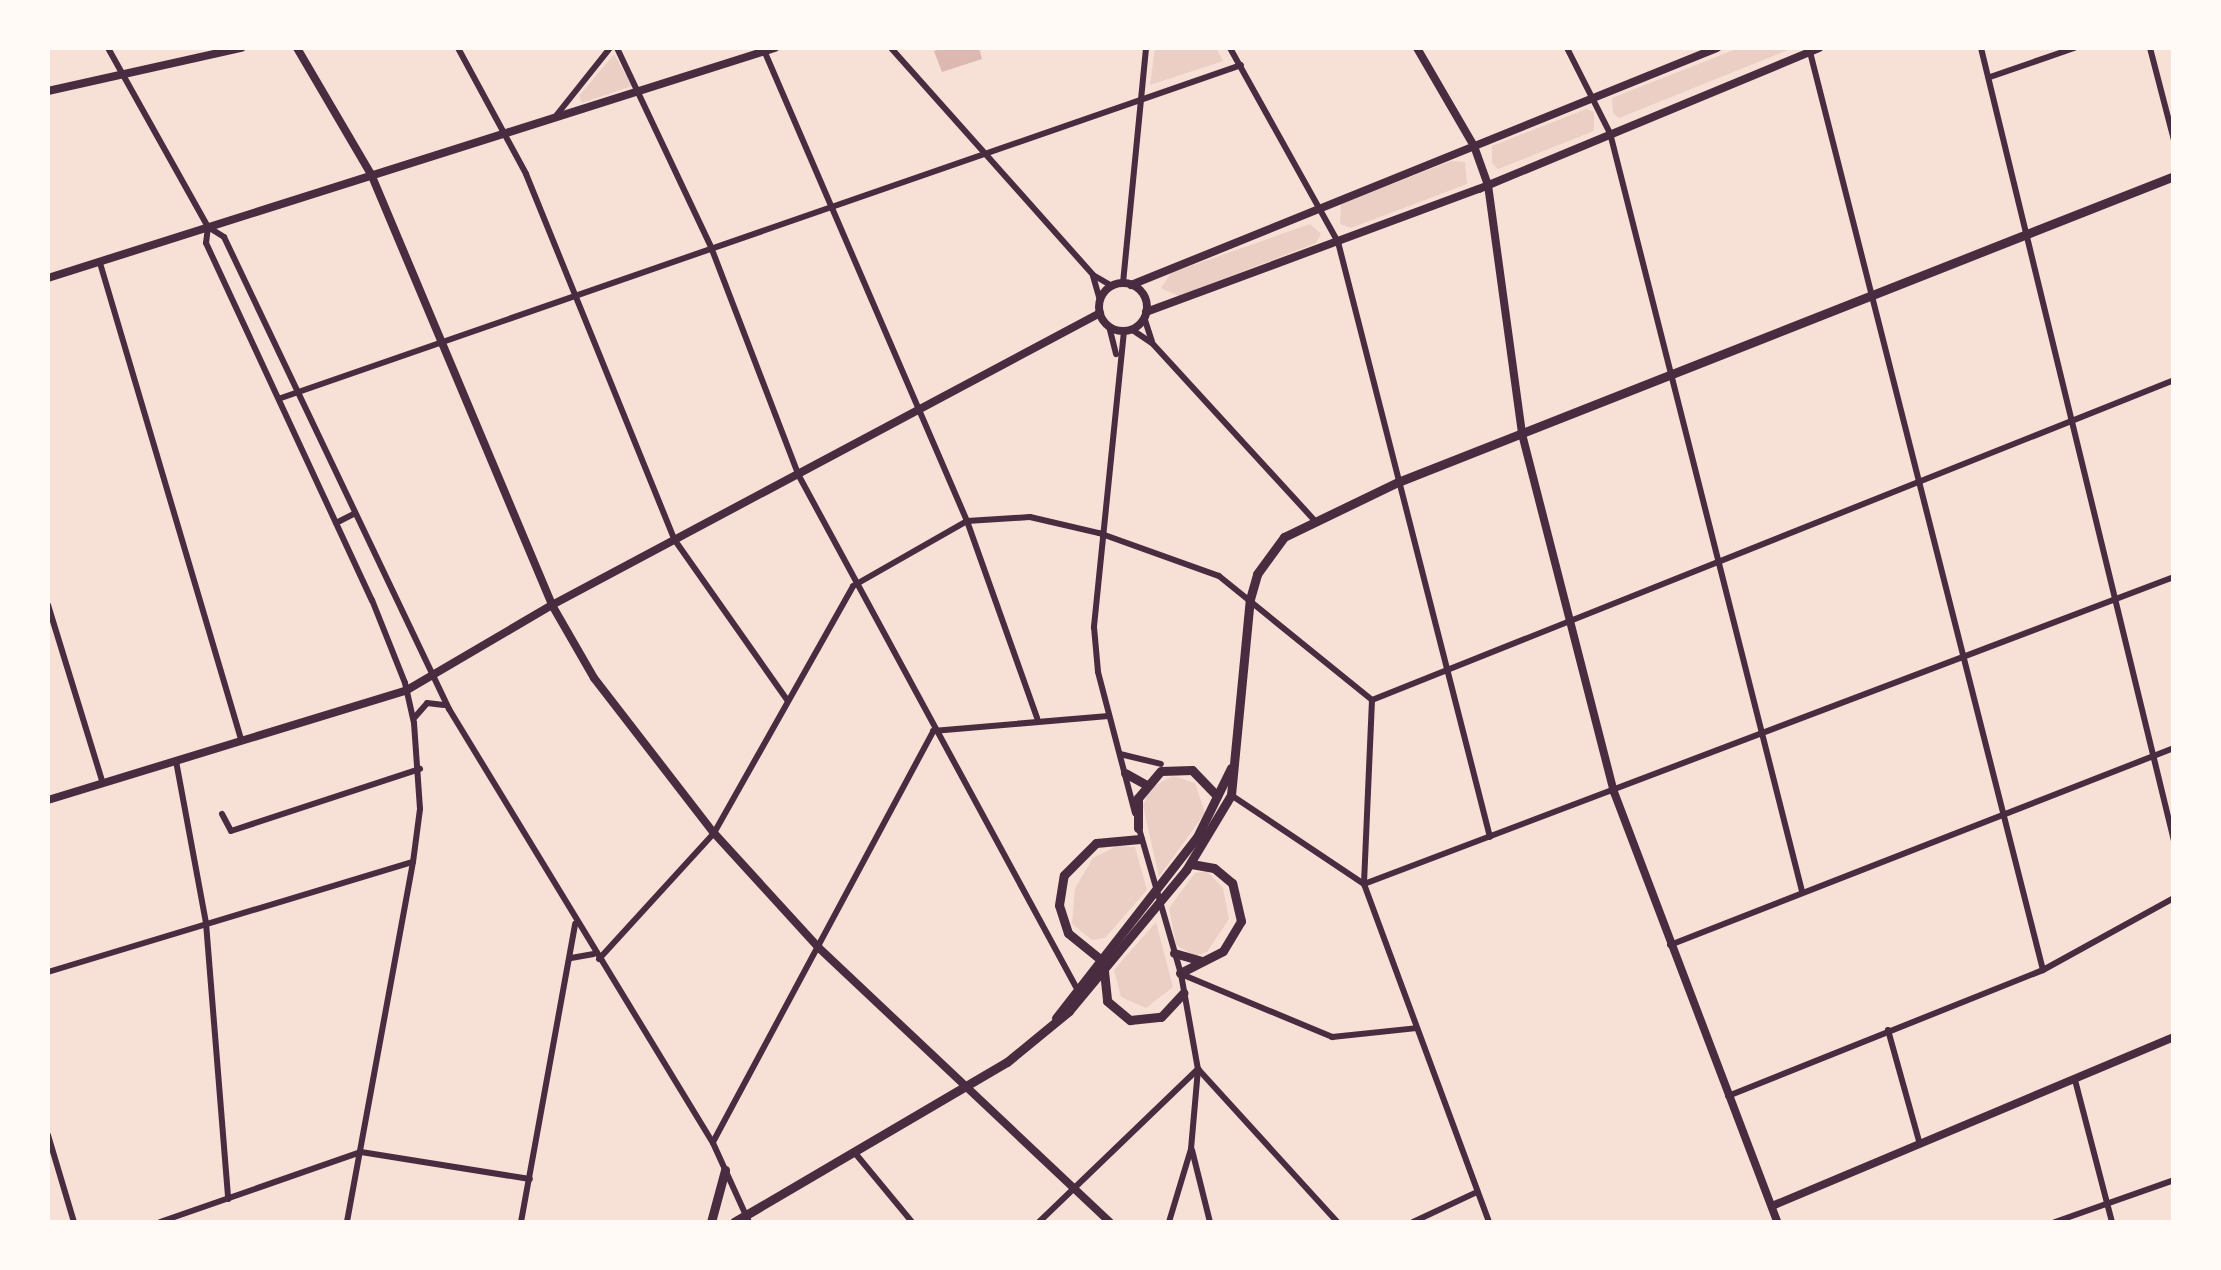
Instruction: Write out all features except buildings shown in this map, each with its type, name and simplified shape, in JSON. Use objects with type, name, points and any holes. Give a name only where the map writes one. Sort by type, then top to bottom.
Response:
[{"type":"main road","points":[[734,1222],[748,1219],[1007,1062],[1104,971],[1113,952],[1185,866],[1231,795],[1250,599],[1267,556],[1313,519],[2174,176]]},
{"type":"main road","points":[[1185,866],[1234,763]]},
{"type":"main road","points":[[1100,959],[1068,934],[1059,904],[1064,875],[1096,843],[1139,833],[1145,784],[1161,771],[1182,768],[1201,775],[1216,796]]},
{"type":"main road","points":[[1124,774],[1145,784]]},
{"type":"main road","points":[[1180,974],[1232,942],[1241,906],[1224,874],[1185,866]]},
{"type":"main road","points":[[1056,1018],[1100,959],[1113,952]]},
{"type":"main road","points":[[1174,953],[1202,960]]},
{"type":"main road","points":[[1104,971],[1107,1001],[1130,1020],[1161,1018],[1184,993]]},
{"type":"main road","points":[[710,1222],[725,1170]]},
{"type":"street","points":[[108,48],[208,227],[224,237],[301,390],[354,514],[449,710],[575,923],[713,1143],[748,1219]]},
{"type":"street","points":[[48,91],[241,48]]},
{"type":"street","points":[[296,48],[372,174],[552,605],[594,678],[714,833],[819,948],[1110,1222]]},
{"type":"street","points":[[458,48],[509,135],[674,540],[788,702]]},
{"type":"street","points":[[554,118],[613,48],[640,90],[712,246],[799,476],[853,586],[1068,966],[1076,987]]},
{"type":"street","points":[[48,278],[372,174],[509,135],[768,48],[917,414],[967,520],[1038,718]]},
{"type":"street","points":[[891,48],[1093,274],[1112,286],[1127,284],[1474,146],[1692,52],[1717,48]]},
{"type":"street","points":[[1127,284],[1146,48]]},
{"type":"street","points":[[1230,48],[1338,242],[1444,671],[1490,836]]},
{"type":"street","points":[[1417,48],[1474,146],[1488,185],[1522,434],[1614,792],[1777,1222]]},
{"type":"street","points":[[1568,48],[1610,134],[1720,561],[1759,738],[1802,891]]},
{"type":"street","points":[[1981,48],[2174,841]]},
{"type":"street","points":[[1990,77],[2074,48]]},
{"type":"street","points":[[2150,48],[2174,140]]},
{"type":"street","points":[[1169,1222],[1191,1149],[1198,1069],[1180,974],[1108,716],[1094,627],[1116,355],[1127,330],[1145,314],[1488,185],[1813,49],[1916,483],[2006,813],[2043,970]]},
{"type":"street","points":[[281,398],[1241,65]]},
{"type":"street","points":[[208,227],[206,243],[336,523],[408,690],[414,723],[420,769],[414,862],[348,1222]]},
{"type":"street","points":[[100,263],[241,740]]},
{"type":"street","points":[[1093,274],[1100,313],[1109,326],[1116,355]]},
{"type":"street","points":[[1127,284],[1142,292],[1152,343]]},
{"type":"street","points":[[1100,300],[1112,286]]},
{"type":"street","points":[[48,800],[408,690],[552,605],[917,414],[1100,313]]},
{"type":"street","points":[[1109,326],[1152,343],[1313,519]]},
{"type":"street","points":[[1372,700],[2174,380]]},
{"type":"street","points":[[336,523],[354,514]]},
{"type":"street","points":[[570,958],[597,957],[714,833],[853,586],[967,520],[1030,517],[1099,533],[1204,569],[1250,599],[1372,700]]},
{"type":"street","points":[[1364,884],[1966,660],[2174,576]]},
{"type":"street","points":[[48,605],[102,781]]},
{"type":"street","points":[[1372,700],[1364,884],[1489,1222]]},
{"type":"street","points":[[414,723],[426,703],[449,710]]},
{"type":"street","points":[[933,731],[1038,718],[1108,716]]},
{"type":"street","points":[[713,1143],[933,731]]},
{"type":"street","points":[[1670,944],[2174,748]]},
{"type":"street","points":[[1119,754],[1161,764]]},
{"type":"street","points":[[176,761],[206,922],[228,1199]]},
{"type":"street","points":[[222,814],[231,831],[420,769]]},
{"type":"street","points":[[1231,795],[1364,884]]},
{"type":"street","points":[[48,972],[414,862]]},
{"type":"street","points":[[1728,1096],[2043,970],[2174,898]]},
{"type":"street","points":[[522,1222],[575,923]]},
{"type":"street","points":[[1068,966],[1084,978]]},
{"type":"street","points":[[1180,974],[1332,1037],[1417,1028]]},
{"type":"street","points":[[1888,1030],[1920,1141]]},
{"type":"street","points":[[1772,1206],[2174,1037]]},
{"type":"street","points":[[1038,1222],[1198,1069]]},
{"type":"street","points":[[1198,1069],[1337,1222]]},
{"type":"street","points":[[2075,1080],[2112,1222]]},
{"type":"street","points":[[48,1135],[74,1222]]},
{"type":"street","points":[[1191,1149],[1210,1222]]},
{"type":"street","points":[[160,1222],[361,1152],[530,1179]]},
{"type":"street","points":[[855,1153],[912,1222]]},
{"type":"street","points":[[2055,1222],[2174,1180]]},
{"type":"street","points":[[1413,1222],[1477,1192]]},
{"type":"shaded area","points":[[979,48],[982,59],[942,72],[934,51]]},
{"type":"shaded area","points":[[1155,48],[1216,48],[1223,61],[1150,85]]},
{"type":"shaded area","points":[[1739,48],[1793,48],[1619,118],[1613,113],[1612,98]]},
{"type":"shaded area","points":[[614,54],[632,86],[582,103],[579,96]]},
{"type":"shaded area","points":[[1586,109],[1594,112],[1594,131],[1498,169],[1492,163],[1492,146]]},
{"type":"shaded area","points":[[1451,161],[1465,162],[1467,184],[1351,228],[1340,224],[1341,204]]},
{"type":"shaded area","points":[[1310,224],[1321,234],[1316,243],[1179,296],[1161,288],[1171,273]]},
{"type":"shaded area","points":[[1173,776],[1195,783],[1205,813],[1159,877],[1143,806],[1150,788]]},
{"type":"shaded area","points":[[1117,846],[1135,847],[1147,890],[1105,938],[1092,940],[1072,924],[1075,888],[1093,858]]},
{"type":"shaded area","points":[[1207,871],[1223,888],[1229,919],[1207,952],[1195,956],[1176,945],[1169,908],[1195,873]]},
{"type":"shaded area","points":[[1156,922],[1173,987],[1146,1008],[1121,997],[1114,970]]}]
